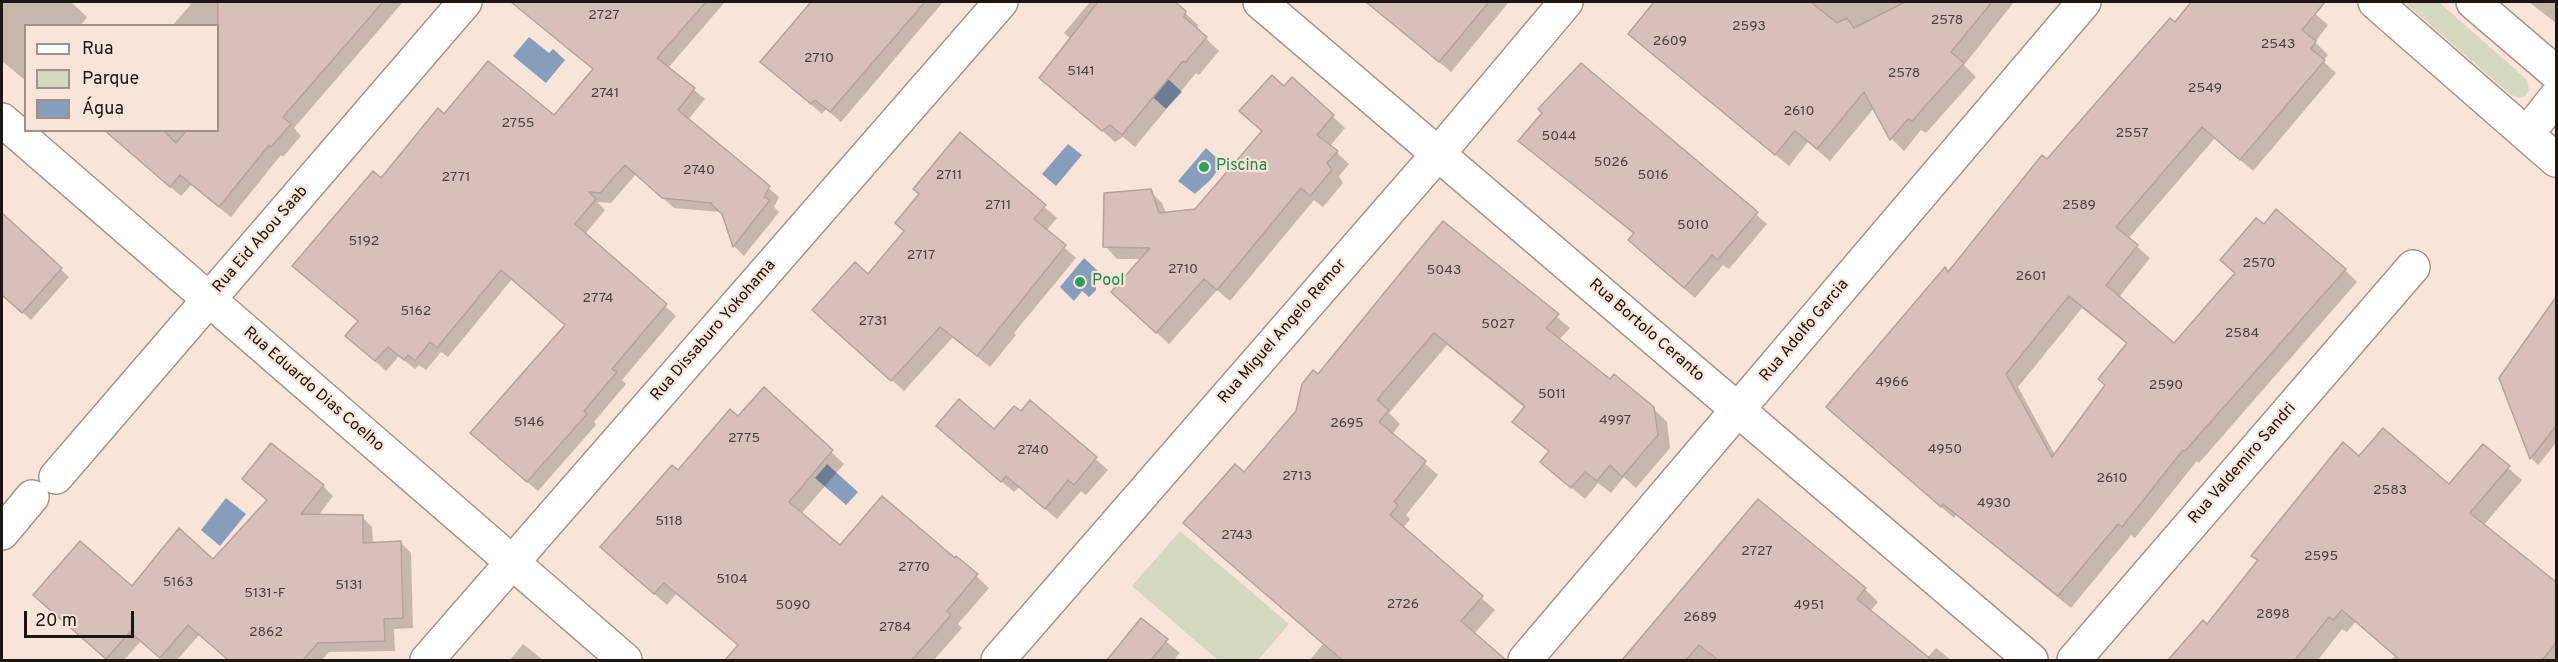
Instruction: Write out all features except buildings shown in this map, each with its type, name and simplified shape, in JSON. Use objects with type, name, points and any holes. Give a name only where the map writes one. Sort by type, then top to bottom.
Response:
[{"type":"street","name":"Rua Eid Abou Saab","points":[[2,533],[209,300],[465,2]]},
{"type":"street","name":"Rua Dissaburo Yokohama","points":[[427,660],[1001,2]]},
{"type":"street","name":"Rua Bortolo Ceranto","points":[[1260,2],[2031,660]]},
{"type":"street","name":"Rua Miguel Angelo Remor","points":[[998,660],[1438,154],[1566,2]]},
{"type":"street","name":"Rua Adolfo Garcia","points":[[1526,660],[2084,2]]},
{"type":"street","points":[[2375,2],[2556,160]]},
{"type":"street","points":[[2472,2],[2556,73]]},
{"type":"street","points":[[2527,134],[2556,97]]},
{"type":"street","name":"Rua Eduardo Dias Coelho","points":[[2,120],[625,660]]},
{"type":"street","name":"Rua Valdemiro Sandri","points":[[2074,660],[2413,267]]},
{"type":"green space","points":[[2404,2],[2439,2],[2527,80],[2529,90],[2525,96],[2518,98],[2510,94]]},
{"type":"green space","points":[[1180,531],[1289,624],[1258,660],[1218,660],[1132,586]]},
{"type":"water","points":[[529,37],[549,53],[553,49],[565,60],[546,83],[513,56]]},
{"type":"water","points":[[1149,61],[1182,92],[1166,109],[1133,79]]},
{"type":"water","points":[[1068,144],[1082,155],[1056,186],[1042,174]]},
{"type":"water","name":"Piscina","points":[[1206,148],[1220,161],[1213,176],[1195,194],[1178,181]]},
{"type":"water","name":"Pool","points":[[1084,258],[1098,271],[1095,276],[1096,290],[1089,297],[1082,291],[1074,301],[1060,287]]},
{"type":"water","points":[[827,464],[858,492],[846,505],[815,478]]},
{"type":"water","points":[[226,498],[246,514],[220,546],[201,530]]},
{"type":"place","name":"Piscina","points":[[1204,167]]},
{"type":"place","name":"Pool","points":[[1080,282]]}]
